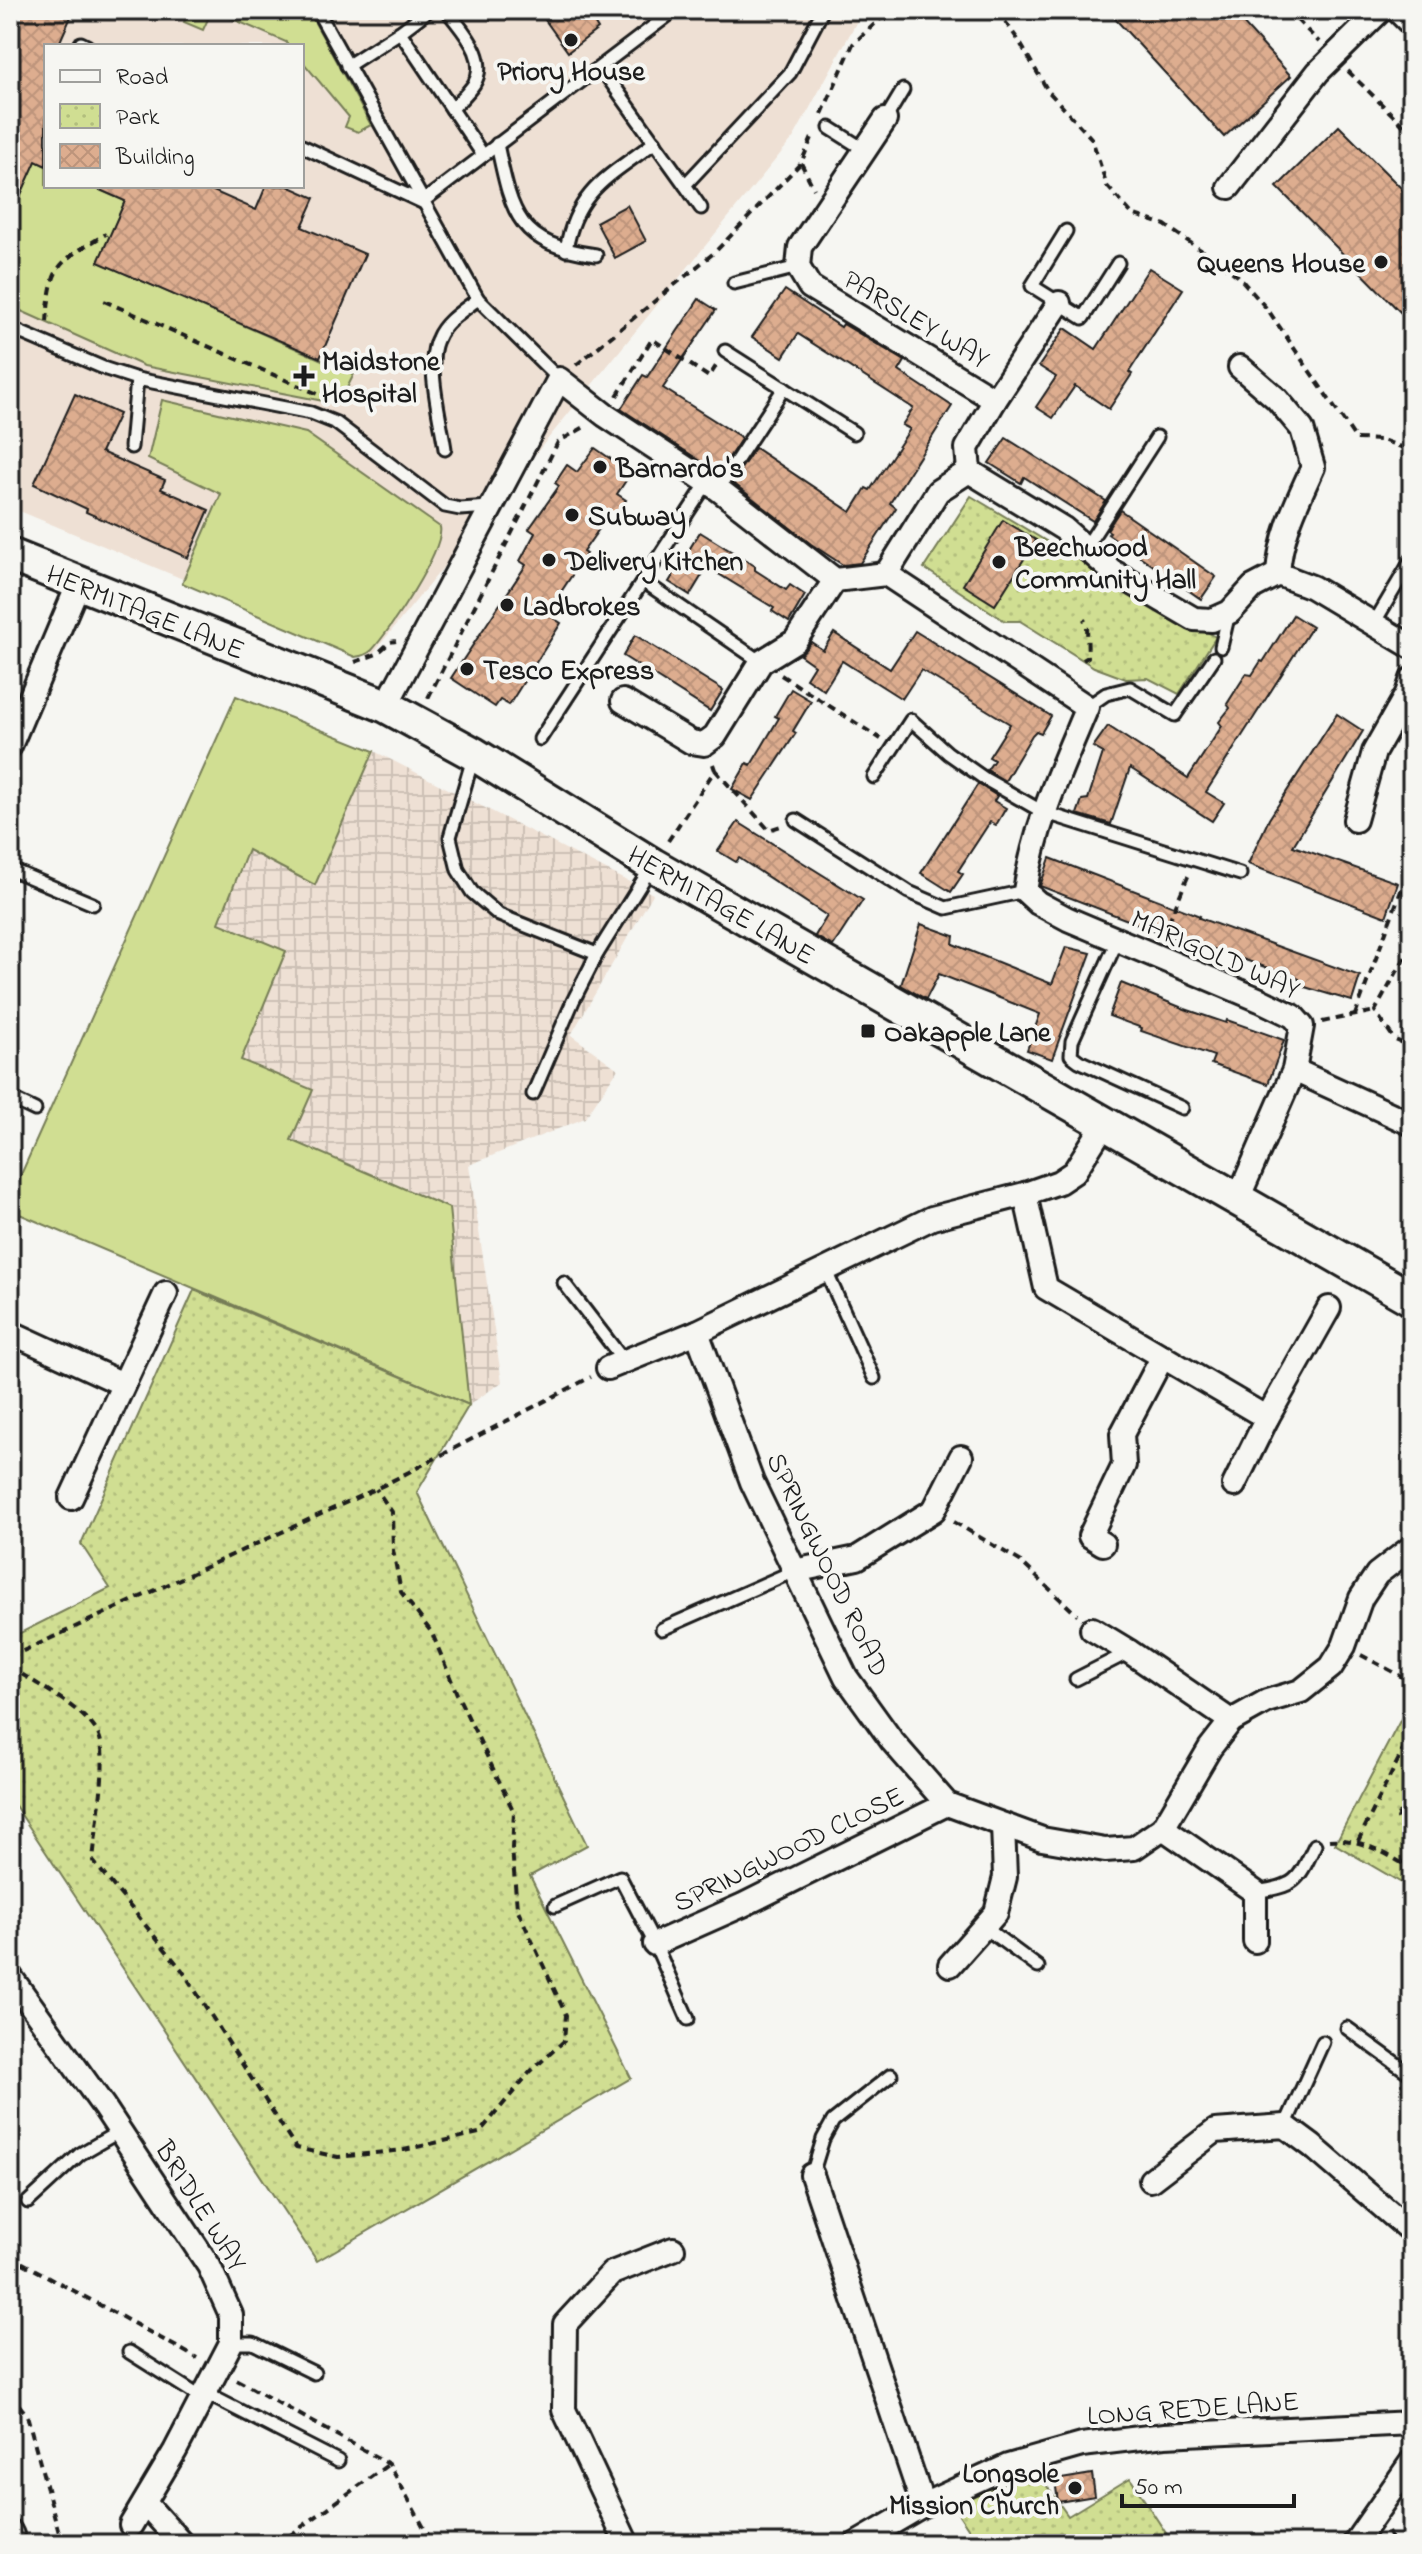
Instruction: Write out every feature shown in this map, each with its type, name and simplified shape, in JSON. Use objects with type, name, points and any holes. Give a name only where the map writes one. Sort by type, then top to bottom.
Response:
[{"type":"main road","name":"HERMITAGE LANE","points":[[10,555],[417,721],[653,865],[1412,1299]]},
{"type":"street","points":[[1229,187],[1318,72],[1381,10]]},
{"type":"street","points":[[1397,10],[1412,25]]},
{"type":"street","points":[[798,267],[800,247],[885,120]]},
{"type":"street","name":"PARSLEY WAY","points":[[798,267],[810,287],[995,400],[967,448],[969,471]]},
{"type":"street","points":[[995,400],[1059,303]]},
{"type":"street","points":[[1240,367],[1277,399],[1302,429],[1313,467],[1290,517],[1279,557],[1278,574]]},
{"type":"street","points":[[386,706],[559,379],[605,415],[713,486],[835,580],[886,574],[1087,707],[1043,812],[1031,852],[1025,891]]},
{"type":"street","points":[[886,574],[938,491],[969,471],[1064,529],[1112,571],[1194,619],[1212,620],[1230,612],[1253,587],[1278,574],[1312,587],[1412,647]]},
{"type":"street","points":[[623,701],[691,742],[704,744],[715,736],[761,662],[795,641],[835,580]]},
{"type":"street","points":[[10,746],[78,585]]},
{"type":"street","points":[[1355,820],[1374,752],[1407,694],[1412,679]]},
{"type":"street","name":"MARIGOLD WAY","points":[[1025,891],[1038,903],[1068,919],[1260,1000],[1293,1016],[1302,1026],[1294,1070],[1237,1201]]},
{"type":"street","points":[[1294,1070],[1412,1124]]},
{"type":"street","points":[[616,1365],[697,1332],[932,1218],[1059,1182],[1074,1172],[1105,1123]]},
{"type":"street","points":[[1025,1194],[1046,1288],[1267,1418]]},
{"type":"street","points":[[71,1498],[166,1293]]},
{"type":"street","points":[[1234,1485],[1267,1418],[1329,1308]]},
{"type":"street","points":[[10,1332],[123,1384]]},
{"type":"street","name":"SPRINGWOOD ROAD","points":[[697,1332],[752,1482],[846,1677],[892,1741],[947,1804],[1042,1839],[1105,1850],[1134,1848],[1163,1828],[1210,1748],[1231,1721],[1267,1701],[1301,1691],[1331,1667],[1344,1646],[1361,1598],[1377,1574],[1412,1547]]},
{"type":"street","points":[[1103,1544],[1090,1536],[1124,1465],[1122,1434],[1163,1356]]},
{"type":"street","points":[[794,1571],[857,1558],[934,1510],[961,1457]]},
{"type":"street","points":[[1092,1629],[1231,1721]]},
{"type":"street","name":"SPRINGWOOD CLOSE","points":[[655,1944],[743,1905],[947,1804]]},
{"type":"street","points":[[950,1965],[996,1913],[1005,1877],[1003,1825]]},
{"type":"street","points":[[1163,1828],[1255,1892],[1255,1941]]},
{"type":"street","name":"BRIDLE WAY","points":[[10,1976],[120,2131],[209,2266],[231,2315],[231,2343]]},
{"type":"street","points":[[1151,2180],[1215,2131],[1285,2126],[1412,2232]]},
{"type":"street","points":[[812,2175],[923,2505]]},
{"type":"street","points":[[627,2544],[564,2410],[565,2324],[612,2273],[673,2249]]},
{"type":"street","points":[[131,2525],[231,2343]]},
{"type":"street","name":"LONG REDE LANE","points":[[856,2544],[923,2505],[1008,2466],[1082,2445],[1165,2435],[1412,2423]]},
{"type":"street","points":[[1354,2544],[1412,2461]]},
{"type":"street","points":[[145,2503],[182,2544]]},
{"type":"lane","points":[[317,10],[478,299],[559,379]]},
{"type":"lane","points":[[347,66],[429,10]]},
{"type":"lane","points":[[447,10],[476,50],[480,69],[474,84],[452,109]]},
{"type":"lane","points":[[422,202],[675,10]]},
{"type":"lane","points":[[685,185],[790,73],[823,10]]},
{"type":"lane","points":[[400,32],[483,155]]},
{"type":"lane","points":[[601,68],[701,208]]},
{"type":"lane","points":[[885,120],[903,90]]},
{"type":"lane","points":[[830,128],[865,150]]},
{"type":"lane","points":[[566,250],[570,228],[593,188],[655,142]]},
{"type":"lane","points":[[497,144],[512,207],[532,233],[551,245],[596,255]]},
{"type":"lane","points":[[304,147],[422,202]]},
{"type":"lane","points":[[1066,231],[1032,286],[1083,318],[1118,263]]},
{"type":"lane","points":[[734,283],[798,267]]},
{"type":"lane","points":[[445,449],[433,362],[434,347],[444,328],[478,299]]},
{"type":"lane","points":[[10,328],[137,379],[311,413],[336,423],[445,506],[460,509],[492,507]]},
{"type":"lane","points":[[725,351],[854,433]]},
{"type":"lane","points":[[131,447],[137,379]]},
{"type":"lane","points":[[540,739],[643,581],[784,388]]},
{"type":"lane","points":[[1086,547],[1157,437]]},
{"type":"lane","points":[[1373,625],[1412,559]]},
{"type":"lane","points":[[643,581],[761,662]]},
{"type":"lane","points":[[1087,707],[1106,694],[1130,688],[1175,715],[1218,652],[1230,612]]},
{"type":"lane","points":[[874,777],[911,720],[948,753],[985,779],[1043,812],[1240,874]]},
{"type":"lane","points":[[474,754],[450,837],[458,870],[472,892],[499,915],[597,954]]},
{"type":"lane","points":[[796,820],[909,892],[946,908],[1025,891]]},
{"type":"lane","points":[[533,1094],[597,954],[653,865]]},
{"type":"lane","points":[[10,869],[93,904]]},
{"type":"lane","points":[[1117,941],[1072,1041],[1071,1055],[1182,1108]]},
{"type":"lane","points":[[10,1098],[35,1110]]},
{"type":"lane","points":[[825,1268],[874,1378]]},
{"type":"lane","points":[[564,1283],[616,1365]]},
{"type":"lane","points":[[662,1629],[794,1571]]},
{"type":"lane","points":[[1076,1679],[1130,1652]]},
{"type":"lane","points":[[1255,1892],[1287,1887],[1301,1874],[1315,1845]]},
{"type":"lane","points":[[555,1906],[620,1877],[655,1944],[688,2019]]},
{"type":"lane","points":[[984,1927],[1038,1967]]},
{"type":"lane","points":[[1347,2028],[1412,2075]]},
{"type":"lane","points":[[1285,2126],[1323,2042]]},
{"type":"lane","points":[[812,2175],[823,2139],[833,2121],[891,2075]]},
{"type":"lane","points":[[28,2202],[80,2154],[120,2131]]},
{"type":"lane","points":[[231,2343],[253,2343],[314,2373]]},
{"type":"lane","points":[[129,2352],[204,2395],[338,2461]]},
{"type":"path","points":[[559,379],[715,252],[801,163],[853,44],[890,10]]},
{"type":"path","points":[[997,10],[1048,91],[1092,139],[1107,186],[1132,214],[1165,225],[1238,276],[1268,310],[1356,439],[1382,440],[1412,451]]},
{"type":"path","points":[[47,322],[49,286],[55,270],[64,259],[106,234]]},
{"type":"path","points":[[104,301],[339,404]]},
{"type":"path","points":[[417,721],[558,442],[605,415],[652,339],[709,377],[725,351]]},
{"type":"path","points":[[1083,660],[1088,657],[1084,619]]},
{"type":"path","points":[[346,663],[377,654],[390,642],[422,638]]},
{"type":"path","points":[[761,662],[894,747]]},
{"type":"path","points":[[704,744],[715,770],[769,830],[796,820]]},
{"type":"path","points":[[653,865],[715,770]]},
{"type":"path","points":[[1154,956],[1195,861]]},
{"type":"path","points":[[1355,1015],[1412,861]]},
{"type":"path","points":[[1302,1026],[1375,1011],[1412,945]]},
{"type":"path","points":[[1375,1011],[1395,1040],[1412,1047]]},
{"type":"path","points":[[10,1657],[379,1487],[616,1365]]},
{"type":"path","points":[[10,1667],[73,1706],[99,1735],[103,1773],[93,1861],[182,1970],[296,2148],[338,2157],[404,2150],[479,2133],[530,2072],[564,2041],[566,2015],[517,1908],[512,1848],[514,1812],[457,1694],[432,1633],[401,1592],[393,1550],[392,1512],[379,1487]]},
{"type":"path","points":[[934,1510],[1020,1561],[1092,1629]]},
{"type":"path","points":[[1385,1667],[1412,1682]]},
{"type":"path","points":[[1358,1841],[1412,1732]]},
{"type":"path","points":[[1403,1864],[1412,1845],[1397,1818],[1397,1812],[1412,1786]]},
{"type":"path","points":[[1315,1845],[1330,1839],[1358,1841],[1412,1869]]},
{"type":"path","points":[[10,2394],[27,2415],[62,2544]]},
{"type":"path","points":[[278,2544],[389,2464],[433,2544]]},
{"type":"shaded area","name":"Maidstone Hospital","points":[[10,10],[863,10],[794,137],[370,657],[10,507]]},
{"type":"shaded area","points":[[236,696],[374,751],[653,894],[571,1035],[618,1069],[585,1118],[469,1165],[502,1382],[469,1405],[10,1210],[10,1199]]},
{"type":"green space","points":[[189,10],[212,10],[203,30],[184,22]]},
{"type":"green space","points":[[212,10],[308,10],[371,125],[358,132],[345,127],[349,117],[304,63],[304,44],[286,42]]},
{"type":"green space","points":[[36,161],[44,165],[44,188],[96,188],[125,201],[99,262],[354,374],[339,404],[144,366],[10,306],[10,185],[23,190]]},
{"type":"green space","points":[[162,400],[306,433],[440,527],[434,553],[425,571],[370,652],[355,657],[182,583],[221,494],[148,459]]},
{"type":"green space","points":[[971,496],[1071,556],[1082,554],[1099,571],[1216,637],[1179,694],[1148,678],[1126,679],[1094,667],[1020,621],[1005,621],[924,568]]},
{"type":"green space","points":[[236,696],[374,751],[315,885],[248,850],[219,923],[286,951],[241,1060],[313,1090],[291,1140],[449,1208],[469,1405],[10,1210],[10,1199]]},
{"type":"green space","points":[[194,1290],[469,1405],[417,1492],[587,1845],[530,1876],[631,2078],[317,2261],[10,1798],[10,1638],[110,1588],[81,1544]]},
{"type":"green space","points":[[1412,1698],[1412,1889],[1335,1844]]},
{"type":"green space","points":[[1039,2475],[1068,2516],[1130,2478],[1173,2544],[979,2544],[949,2500]]},
{"type":"building","points":[[10,10],[74,10],[59,44],[44,44],[44,165],[36,161],[10,219]]},
{"type":"building","name":"Priory House","points":[[538,10],[586,10],[598,29],[568,52]]},
{"type":"building","points":[[1107,10],[1231,10],[1291,76],[1224,137]]},
{"type":"building","name":"Queens House","points":[[1339,126],[1412,199],[1412,324],[1277,187]]},
{"type":"building","name":"Maidstone Hospital","points":[[96,188],[206,188],[256,210],[265,188],[292,188],[315,198],[302,227],[365,254],[320,358],[98,262],[125,201]]},
{"type":"building","points":[[627,205],[646,241],[615,258],[596,222]]},
{"type":"building","points":[[1149,268],[1183,289],[1109,409],[1075,386],[1053,418],[1036,407],[1056,377],[1039,366],[1065,328],[1096,349]]},
{"type":"building","points":[[785,290],[841,327],[843,324],[905,361],[899,371],[952,406],[890,503],[896,508],[860,563],[843,565],[732,482],[755,448],[851,512],[866,488],[870,490],[910,429],[902,425],[913,408],[798,334],[783,357],[752,337]]},
{"type":"building","points":[[699,299],[716,310],[663,388],[741,439],[719,473],[621,409],[643,375],[647,377]]},
{"type":"building","points":[[75,394],[119,414],[101,452],[165,480],[161,489],[209,510],[188,558],[86,512],[87,509],[34,484]]},
{"type":"building","points":[[1006,438],[1106,501],[1093,521],[1024,477],[1021,483],[989,463]]},
{"type":"building","points":[[595,448],[631,473],[617,494],[626,500],[611,522],[606,519],[553,604],[557,607],[550,616],[561,623],[509,705],[500,700],[495,707],[451,678],[526,565],[520,561],[535,533],[529,529],[559,486],[555,483],[567,465],[577,472]]},
{"type":"building","points":[[1120,510],[1216,577],[1201,599],[1108,534],[1110,532],[1107,530]]},
{"type":"building","name":"Beechwood Community Hall","points":[[1003,520],[1036,540],[995,605],[963,585]]},
{"type":"building","points":[[700,532],[755,566],[755,570],[786,590],[790,585],[805,595],[789,622],[772,611],[774,608],[707,567],[690,595],[669,582]]},
{"type":"building","points":[[1293,615],[1312,627],[1206,792],[1224,803],[1212,821],[1130,768],[1111,824],[1077,814],[1082,800],[1088,799],[1103,753],[1093,747],[1108,726],[1188,778],[1222,726],[1219,722],[1230,708],[1227,704],[1246,674],[1252,675],[1263,662]]},
{"type":"building","points":[[915,631],[1051,716],[1041,733],[1036,731],[1032,735],[1005,781],[987,770],[994,760],[989,757],[1010,724],[921,670],[902,699],[842,661],[824,690],[806,678],[814,665],[800,655],[811,642],[823,650],[834,633],[890,669]]},
{"type":"building","points":[[635,635],[723,690],[710,711],[623,656]]},
{"type":"building","points":[[791,689],[811,701],[793,731],[796,733],[752,800],[732,789],[747,763],[751,765],[779,718],[775,716]]},
{"type":"building","points":[[1337,714],[1363,731],[1293,846],[1398,883],[1386,917],[1248,864],[1269,819]]},
{"type":"building","points":[[978,784],[997,796],[994,801],[1006,808],[996,825],[990,822],[958,871],[963,874],[951,892],[921,873]]},
{"type":"building","points":[[738,822],[863,900],[833,946],[815,936],[827,916],[739,858],[736,862],[718,851]]},
{"type":"building","points":[[1050,858],[1199,918],[1360,976],[1352,1001],[1298,985],[1299,979],[1194,942],[1174,938],[1040,886]]},
{"type":"building","points":[[921,924],[954,936],[953,944],[1052,984],[1066,947],[1091,953],[1052,1059],[1027,1050],[1040,1014],[939,974],[926,999],[901,985]]},
{"type":"building","points":[[1121,983],[1185,1009],[1284,1040],[1268,1084],[1211,1064],[1214,1056],[1141,1031],[1142,1028],[1109,1016]]},
{"type":"building","name":"Longsole Mission Church","points":[[1092,2474],[1095,2496],[1058,2502],[1055,2480]]},
{"type":"place","name":"Priory House","points":[[571,40]]},
{"type":"place","name":"Queens House","points":[[1381,262]]},
{"type":"place","name":"Maidstone Hospital","points":[[304,376]]},
{"type":"place","name":"Barnardo's","points":[[600,467]]},
{"type":"place","name":"Subway","points":[[572,515]]},
{"type":"place","name":"Delivery Kitchen","points":[[549,560]]},
{"type":"place","name":"Beechwood Community Hall","points":[[999,562]]},
{"type":"place","name":"Ladbrokes","points":[[507,605]]},
{"type":"place","name":"Tesco Express","points":[[467,669]]},
{"type":"place","name":"Oakapple Lane","points":[[868,1031]]},
{"type":"place","name":"Longsole Mission Church","points":[[1075,2488]]}]
